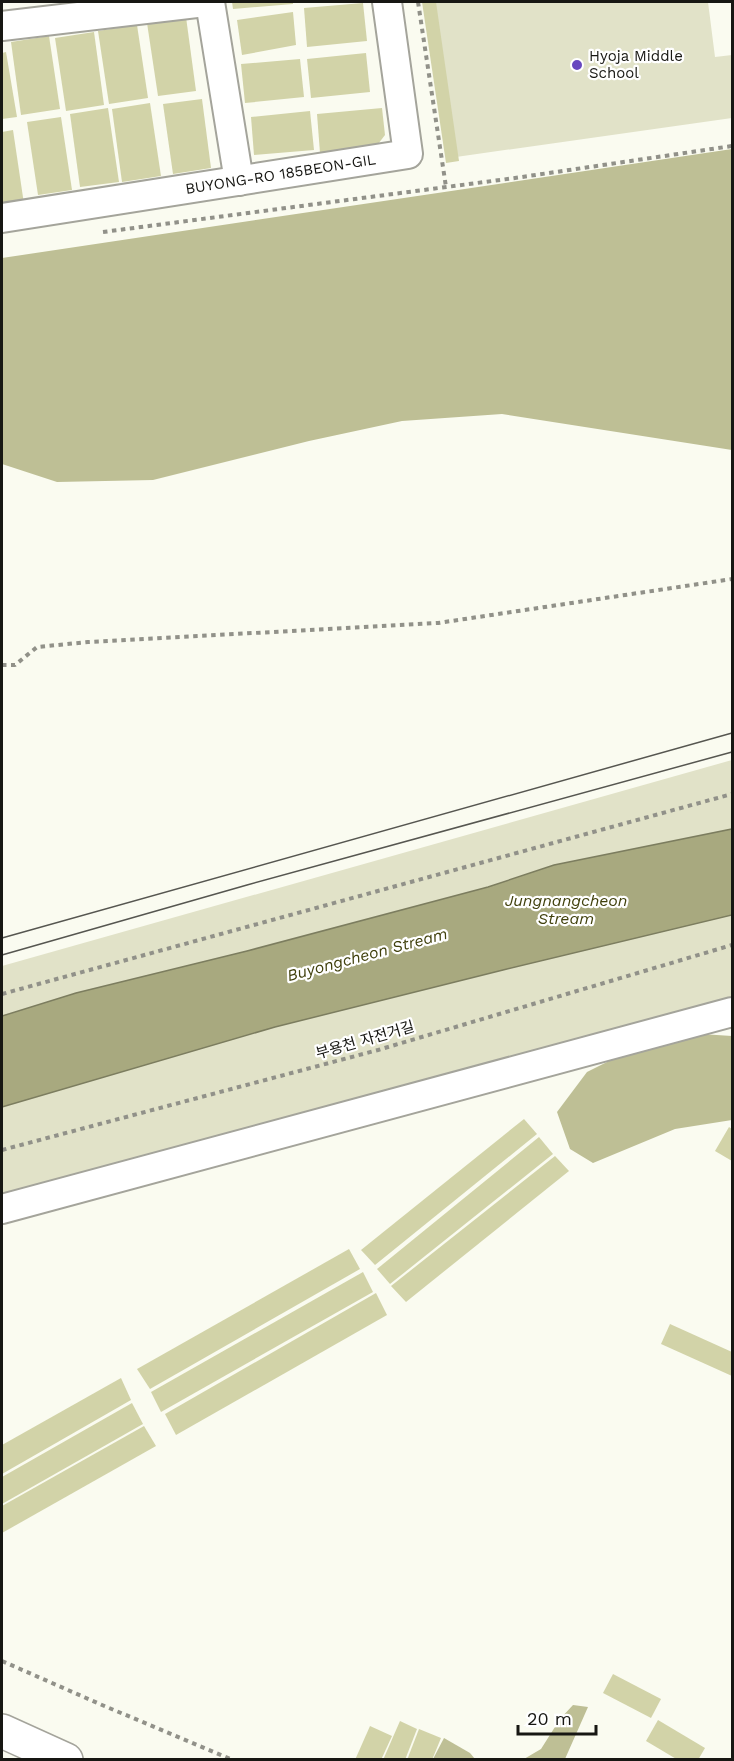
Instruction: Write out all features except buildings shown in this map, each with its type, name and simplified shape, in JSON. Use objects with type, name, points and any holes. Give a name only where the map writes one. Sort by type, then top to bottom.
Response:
[{"type":"main road","points":[[2,1731],[66,1760]]},
{"type":"street","points":[[2,26],[204,2]]},
{"type":"street","points":[[210,2],[239,181]]},
{"type":"street","name":"BUYONG-RO 185BEON-GIL","points":[[2,218],[408,154],[387,2]]},
{"type":"street","points":[[2,1209],[732,1012]]},
{"type":"path","points":[[418,2],[446,187]]},
{"type":"path","points":[[95,233],[446,187],[732,146]]},
{"type":"path","points":[[2,665],[15,665],[37,647],[88,642],[438,623],[732,579]]},
{"type":"path","points":[[2,994],[732,794]]},
{"type":"path","name":"부용천 자전거길","points":[[2,1150],[378,1050],[732,945]]},
{"type":"path","points":[[2,1661],[233,1760]]},
{"type":"shaded area","name":"Hyoja Middle School","points":[[435,2],[708,2],[715,57],[732,55],[732,118],[456,157]]},
{"type":"shaded area","points":[[732,149],[732,450],[502,414],[402,421],[309,441],[153,480],[57,482],[2,464],[2,258]]},
{"type":"shaded area","points":[[732,760],[732,1003],[2,1200],[2,966]]},
{"type":"shaded area","points":[[701,1034],[732,1036],[732,1120],[675,1129],[593,1163],[570,1149],[557,1112],[587,1072],[619,1056]]},
{"type":"shaded area","points":[[573,1705],[588,1707],[565,1759],[524,1759],[541,1749],[560,1719]]},
{"type":"shaded area","points":[[444,1738],[470,1753],[475,1759],[433,1759]]},
{"type":"water","name":"Jungnangcheon Stream","points":[[732,829],[732,915],[275,1027],[2,1107],[2,1016],[76,993],[247,951],[488,887],[554,865]]},
{"type":"tram line","points":[[2,938],[732,733]]},
{"type":"tram line","points":[[2,955],[247,885],[732,752]]},
{"type":"place","name":"Hyoja Middle School","points":[[577,65]]},
{"type":"water label","name":"Buyongcheon Stream","points":[[367,954]]}]
